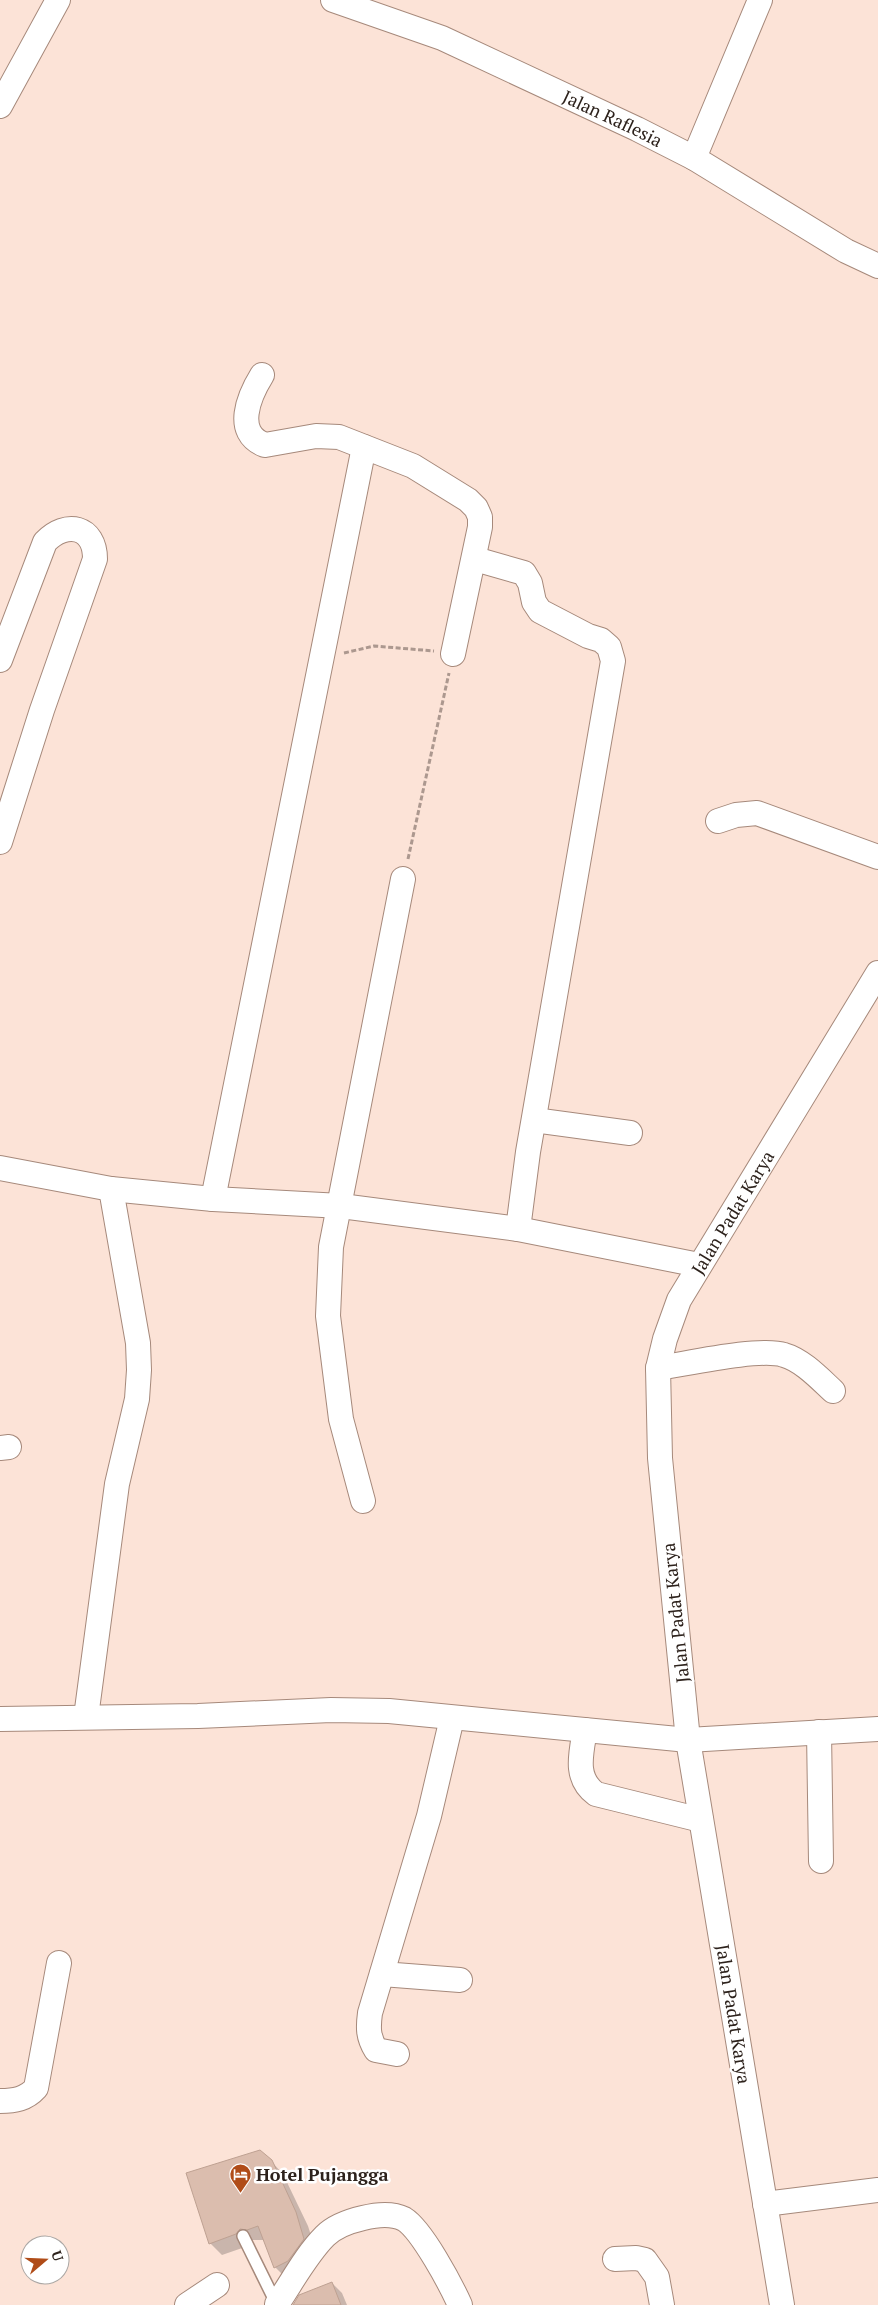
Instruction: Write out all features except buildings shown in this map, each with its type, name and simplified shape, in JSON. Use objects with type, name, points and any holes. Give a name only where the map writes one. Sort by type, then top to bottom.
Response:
[{"type":"street","points":[[0,106],[58,0]]},
{"type":"street","name":"Jalan Raflesia","points":[[333,0],[442,38],[637,129],[694,158],[846,251],[878,266]]},
{"type":"street","points":[[694,158],[757,1]]},
{"type":"street","points":[[262,375],[251,394],[246,418],[251,435],[258,442],[265,445],[316,436],[339,437],[413,466],[472,504],[480,517],[475,558],[453,654]]},
{"type":"street","points":[[213,1199],[364,447]]},
{"type":"street","points":[[0,660],[45,542],[51,536],[70,528],[81,530],[89,537],[95,549],[95,559],[42,710],[5,802],[0,842]]},
{"type":"street","points":[[475,558],[524,573],[530,583],[540,611],[588,636],[601,640],[609,647],[613,661],[534,1120],[518,1229]]},
{"type":"street","points":[[718,821],[736,815],[757,813],[878,857]]},
{"type":"street","points":[[363,1501],[341,1419],[328,1316],[332,1246],[403,879]]},
{"type":"street","name":"Jalan Padat Karya","points":[[782,2305],[688,1740],[660,1458],[658,1368],[665,1339],[679,1300],[878,973]]},
{"type":"street","points":[[534,1120],[630,1133]]},
{"type":"street","points":[[0,1168],[111,1189],[213,1199],[341,1206],[518,1229],[699,1265]]},
{"type":"street","points":[[86,1717],[117,1484],[137,1399],[139,1370],[138,1343],[111,1189]]},
{"type":"street","points":[[658,1368],[741,1355],[783,1354],[795,1360],[833,1391]]},
{"type":"street","points":[[0,1719],[198,1716],[331,1710],[389,1711],[688,1740],[878,1728]]},
{"type":"street","points":[[397,2054],[376,2050],[368,2030],[370,2013],[429,1816],[452,1718]]},
{"type":"street","points":[[585,1730],[580,1771],[589,1789],[596,1794],[701,1820]]},
{"type":"street","points":[[819,1732],[821,1861]]},
{"type":"street","points":[[0,2101],[20,2099],[30,2095],[36,2088],[59,1963]]},
{"type":"street","points":[[382,1974],[460,1980]]},
{"type":"street","points":[[765,2204],[878,2190]]},
{"type":"street","points":[[277,2305],[326,2235],[340,2226],[356,2220],[386,2215],[404,2219],[416,2230],[449,2282],[460,2305]]},
{"type":"street","points":[[615,2259],[636,2258],[645,2260],[657,2277],[662,2305]]},
{"type":"street","points":[[187,2305],[217,2285]]},
{"type":"lane","points":[[243,2236],[277,2305]]},
{"type":"path","points":[[322,659],[374,646],[453,654],[403,879]]},
{"type":"place","name":"Hotel Pujangga","points":[[240,2193]]}]
